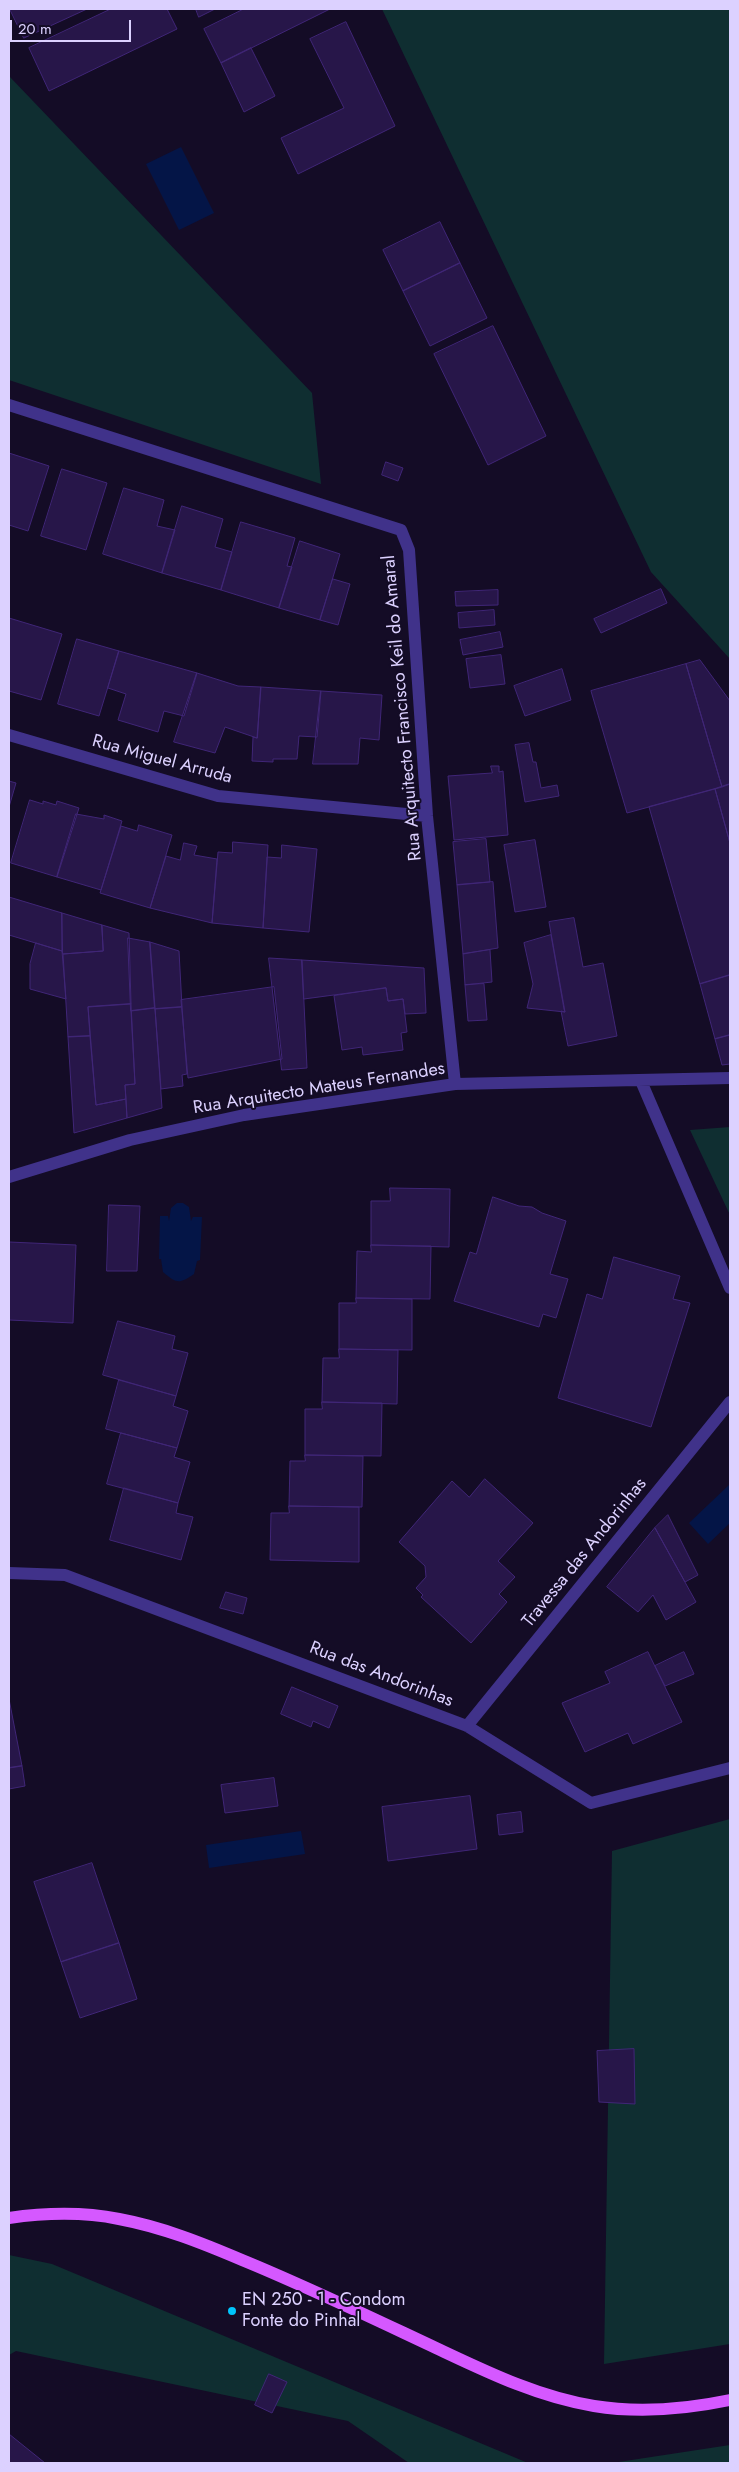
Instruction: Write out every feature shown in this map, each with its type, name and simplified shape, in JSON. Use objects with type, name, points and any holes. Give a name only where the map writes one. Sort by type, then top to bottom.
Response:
[{"type":"main road","points":[[9,2218],[88,2215],[117,2218],[152,2226],[198,2242],[288,2279],[499,2378],[551,2395],[594,2406],[631,2409],[669,2408],[730,2400]]},
{"type":"street","name":"Rua Arquitecto Francisco Keil do Amaral","points":[[9,405],[401,530],[409,550],[427,816],[455,1084]]},
{"type":"street","name":"Rua Miguel Arruda","points":[[9,735],[218,796],[427,816]]},
{"type":"street","name":"Rua Arquitecto Mateus Fernandes","points":[[9,1177],[130,1140],[244,1116],[455,1084],[730,1078]]},
{"type":"street","points":[[641,1081],[730,1288]]},
{"type":"street","name":"Travessa das Andorinhas","points":[[467,1726],[730,1402]]},
{"type":"street","name":"Rua das Andorinhas","points":[[9,1573],[65,1575],[467,1726],[591,1803],[730,1768]]},
{"type":"green space","points":[[382,9],[730,9],[730,659],[651,572]]},
{"type":"green space","points":[[9,70],[10,77],[312,393],[321,484],[9,380]]},
{"type":"green space","points":[[730,1127],[730,1215],[690,1130]]},
{"type":"green space","points":[[730,1819],[730,2344],[604,2364],[612,1851]]},
{"type":"green space","points":[[9,2255],[52,2264],[528,2463],[409,2463],[348,2421],[16,2351],[9,2355]]},
{"type":"green space","points":[[730,2445],[730,2463],[612,2463]]},
{"type":"shaded area","points":[[181,147],[214,213],[179,230],[146,164]]},
{"type":"shaded area","points":[[177,1203],[183,1203],[189,1207],[191,1221],[193,1217],[202,1217],[200,1260],[197,1261],[194,1274],[181,1281],[175,1281],[163,1272],[161,1259],[159,1259],[160,1216],[168,1216],[169,1221],[171,1208]]},
{"type":"shaded area","points":[[730,1484],[730,1523],[708,1544],[689,1523]]},
{"type":"shaded area","points":[[301,1831],[305,1854],[209,1868],[206,1845]]},
{"type":"building","points":[[10,9],[87,9],[24,38]]},
{"type":"building","points":[[111,9],[167,9],[177,29],[49,91],[29,48]]},
{"type":"building","points":[[196,9],[215,9],[199,17]]},
{"type":"building","points":[[244,9],[330,9],[221,63],[204,29]]},
{"type":"building","points":[[346,22],[395,126],[298,174],[281,138],[344,108],[310,39]]},
{"type":"building","points":[[251,48],[275,96],[244,112],[221,63]]},
{"type":"building","points":[[440,222],[460,263],[403,291],[383,250]]},
{"type":"building","points":[[460,263],[487,318],[430,346],[403,291]]},
{"type":"building","points":[[493,326],[546,436],[488,465],[434,354]]},
{"type":"building","points":[[9,453],[49,466],[28,531],[9,525]]},
{"type":"building","points":[[386,462],[403,468],[398,481],[382,475]]},
{"type":"building","points":[[62,469],[107,483],[86,550],[41,536]]},
{"type":"building","points":[[124,488],[164,500],[157,526],[175,530],[162,573],[103,554]]},
{"type":"building","points":[[182,506],[223,519],[215,547],[232,552],[221,590],[162,573]]},
{"type":"building","points":[[241,522],[295,538],[287,566],[292,567],[279,608],[221,590]]},
{"type":"building","points":[[300,541],[340,554],[320,620],[279,608]]},
{"type":"building","points":[[333,579],[350,584],[338,625],[320,620]]},
{"type":"building","points":[[661,589],[667,603],[601,633],[594,619]]},
{"type":"building","points":[[498,590],[498,605],[456,606],[455,592]]},
{"type":"building","points":[[494,610],[495,625],[459,628],[458,613]]},
{"type":"building","points":[[9,618],[62,634],[41,700],[9,691]]},
{"type":"building","points":[[500,632],[503,647],[463,655],[460,640]]},
{"type":"building","points":[[77,639],[119,651],[99,716],[58,704]]},
{"type":"building","points":[[119,651],[197,673],[184,716],[164,711],[158,732],[118,720],[126,694],[108,688]]},
{"type":"building","points":[[501,655],[505,684],[470,688],[466,659]]},
{"type":"building","points":[[700,660],[730,701],[730,784],[722,787],[686,664]]},
{"type":"building","points":[[686,664],[722,787],[627,813],[591,691]]},
{"type":"building","points":[[562,669],[571,700],[525,716],[514,686]]},
{"type":"building","points":[[197,673],[238,686],[261,687],[257,738],[225,727],[215,753],[174,742]]},
{"type":"building","points":[[261,687],[321,691],[317,737],[299,736],[297,759],[273,759],[273,762],[252,761],[253,737],[257,738]]},
{"type":"building","points":[[321,691],[382,695],[379,740],[360,738],[358,764],[313,764]]},
{"type":"building","points":[[529,743],[533,762],[536,762],[541,788],[557,785],[559,796],[525,802],[515,745]]},
{"type":"building","points":[[491,766],[499,766],[499,772],[503,771],[508,835],[454,840],[448,776],[492,773]]},
{"type":"building","points":[[9,781],[16,783],[9,807]]},
{"type":"building","points":[[730,784],[730,843],[715,789]]},
{"type":"building","points":[[715,789],[730,843],[730,975],[700,984],[649,807]]},
{"type":"building","points":[[30,800],[56,805],[57,801],[79,808],[57,877],[11,863]]},
{"type":"building","points":[[76,814],[104,819],[104,815],[122,821],[101,890],[57,877]]},
{"type":"building","points":[[139,825],[172,835],[150,908],[100,893],[121,826],[137,831]]},
{"type":"building","points":[[486,839],[490,882],[457,885],[453,842]]},
{"type":"building","points":[[535,840],[546,907],[515,912],[504,845]]},
{"type":"building","points":[[233,842],[268,845],[263,928],[212,923],[218,852],[232,853]]},
{"type":"building","points":[[184,843],[197,846],[194,855],[217,859],[212,923],[150,908],[166,856],[180,860]]},
{"type":"building","points":[[282,845],[317,849],[309,932],[263,928],[267,857],[281,858]]},
{"type":"building","points":[[493,882],[498,948],[463,954],[457,885]]},
{"type":"building","points":[[9,897],[62,913],[62,951],[9,935]]},
{"type":"building","points":[[62,913],[102,925],[103,951],[63,954]]},
{"type":"building","points":[[574,918],[583,967],[603,963],[617,1036],[568,1046],[561,1011],[565,1012],[549,922]]},
{"type":"building","points":[[102,925],[129,933],[131,1004],[88,1007],[90,1036],[68,1037],[63,954],[103,951]]},
{"type":"building","points":[[551,935],[565,1012],[527,1008],[533,984],[524,943]]},
{"type":"building","points":[[128,938],[150,942],[155,1008],[131,1011]]},
{"type":"building","points":[[150,942],[179,951],[182,1007],[155,1009]]},
{"type":"building","points":[[36,943],[62,951],[66,999],[30,989],[30,964]]},
{"type":"building","points":[[490,950],[492,982],[465,985],[463,954]]},
{"type":"building","points":[[269,958],[302,960],[307,1068],[282,1070]]},
{"type":"building","points":[[302,960],[424,968],[426,1013],[405,1014],[403,999],[388,1001],[386,988],[304,999]]},
{"type":"building","points":[[730,975],[730,1035],[715,1039],[700,984]]},
{"type":"building","points":[[484,984],[487,1020],[468,1021],[465,985]]},
{"type":"building","points":[[274,987],[282,1059],[188,1078],[181,1000]]},
{"type":"building","points":[[386,988],[388,1001],[403,999],[407,1032],[401,1033],[403,1050],[363,1055],[362,1047],[342,1050],[334,996]]},
{"type":"building","points":[[131,1004],[135,1084],[125,1085],[126,1099],[96,1105],[88,1007]]},
{"type":"building","points":[[182,1007],[187,1074],[182,1075],[183,1086],[161,1089],[155,1009]]},
{"type":"building","points":[[155,1008],[162,1108],[127,1118],[125,1085],[135,1084],[131,1011]]},
{"type":"building","points":[[730,1035],[730,1064],[722,1065],[715,1039]]},
{"type":"building","points":[[90,1036],[96,1105],[126,1099],[127,1118],[74,1133],[68,1037]]},
{"type":"building","points":[[390,1188],[450,1189],[449,1247],[371,1245],[371,1201],[390,1201]]},
{"type":"building","points":[[493,1197],[519,1206],[532,1207],[542,1213],[566,1221],[550,1274],[568,1279],[556,1318],[543,1314],[539,1327],[454,1301],[470,1252],[476,1254]]},
{"type":"building","points":[[109,1205],[140,1206],[137,1271],[107,1271]]},
{"type":"building","points":[[9,1242],[76,1245],[73,1323],[9,1320]]},
{"type":"building","points":[[371,1245],[431,1246],[430,1299],[356,1298],[357,1251],[371,1252]]},
{"type":"building","points":[[614,1257],[680,1276],[673,1299],[690,1303],[651,1427],[558,1398],[587,1294],[602,1299]]},
{"type":"building","points":[[356,1298],[412,1299],[412,1350],[339,1349],[339,1303],[356,1303]]},
{"type":"building","points":[[118,1321],[175,1336],[172,1349],[188,1353],[176,1396],[103,1375]]},
{"type":"building","points":[[339,1349],[398,1350],[397,1404],[322,1402],[323,1358],[339,1358]]},
{"type":"building","points":[[119,1380],[176,1396],[173,1406],[188,1411],[177,1448],[106,1429]]},
{"type":"building","points":[[322,1402],[382,1403],[381,1456],[305,1455],[305,1409],[322,1409]]},
{"type":"building","points":[[121,1433],[177,1448],[174,1457],[190,1462],[178,1503],[107,1484]]},
{"type":"building","points":[[305,1455],[363,1456],[362,1507],[289,1506],[290,1461],[305,1461]]},
{"type":"building","points":[[485,1479],[533,1523],[498,1561],[515,1577],[499,1594],[507,1602],[471,1643],[421,1597],[423,1595],[416,1588],[426,1577],[425,1566],[399,1542],[452,1481],[469,1497]]},
{"type":"building","points":[[124,1488],[178,1503],[176,1513],[193,1517],[181,1560],[110,1540]]},
{"type":"building","points":[[289,1506],[359,1507],[359,1562],[270,1560],[271,1513],[289,1513]]},
{"type":"building","points":[[668,1515],[698,1575],[685,1582],[655,1528]]},
{"type":"building","points":[[655,1528],[696,1602],[666,1620],[653,1595],[638,1612],[607,1587]]},
{"type":"building","points":[[226,1592],[247,1598],[243,1614],[220,1608]]},
{"type":"building","points":[[648,1652],[682,1722],[633,1744],[628,1733],[585,1752],[562,1703],[610,1683],[605,1672]]},
{"type":"building","points":[[684,1652],[694,1674],[665,1686],[655,1666]]},
{"type":"building","points":[[292,1687],[338,1706],[329,1728],[313,1721],[311,1727],[281,1714]]},
{"type":"building","points":[[9,1699],[22,1766],[9,1768]]},
{"type":"building","points":[[22,1766],[25,1786],[9,1789],[9,1768]]},
{"type":"building","points":[[274,1778],[278,1806],[225,1813],[221,1785]]},
{"type":"building","points":[[470,1796],[477,1849],[388,1861],[382,1807]]},
{"type":"building","points":[[521,1812],[523,1832],[499,1835],[497,1815]]},
{"type":"building","points":[[92,1863],[119,1943],[61,1962],[34,1882]]},
{"type":"building","points":[[119,1943],[137,1999],[80,2018],[61,1962]]},
{"type":"building","points":[[634,2049],[635,2104],[599,2102],[597,2051]]},
{"type":"building","points":[[269,2374],[287,2382],[272,2413],[255,2405]]},
{"type":"building","points":[[9,2434],[45,2463],[9,2463]]},
{"type":"place","name":"EN 250 - 1 - Condom Fonte do Pinhal","points":[[232,2311]]}]
